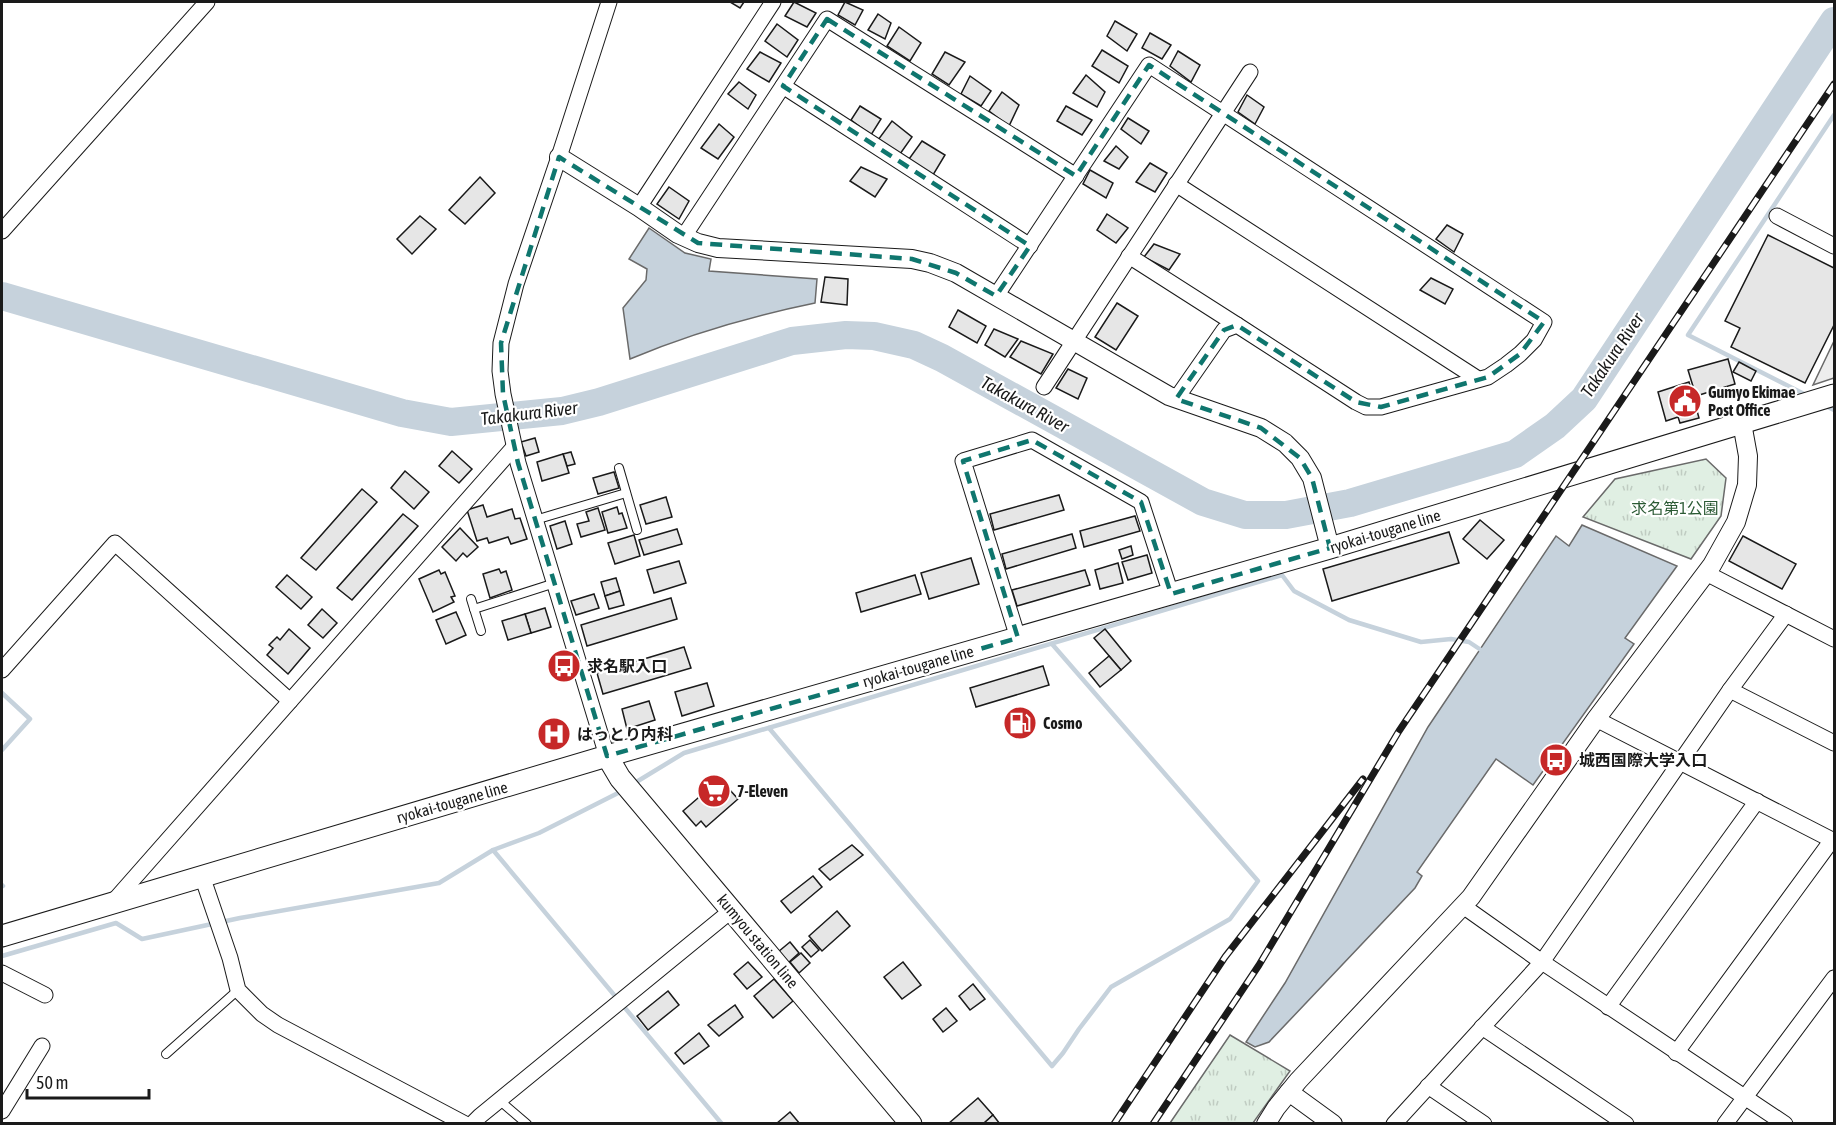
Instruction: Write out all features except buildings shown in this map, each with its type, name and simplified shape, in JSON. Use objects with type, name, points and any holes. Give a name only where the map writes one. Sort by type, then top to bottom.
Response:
[{"type":"main road","name":"ryokai-tougane line","points":[[2,936],[608,756],[1171,594],[1328,539],[1834,395]]},
{"type":"main road","name":"kumyou station line","points":[[608,756],[620,778],[911,1124]]},
{"type":"street","points":[[2,231],[207,2]]},
{"type":"street","points":[[608,756],[514,447],[502,394],[500,371],[501,343],[516,284],[609,2]]},
{"type":"street","points":[[639,207],[773,2]]},
{"type":"street","points":[[684,236],[827,19],[1076,176]]},
{"type":"street","points":[[996,296],[1149,65],[1544,322],[1534,340],[1520,354],[1488,376],[1381,407],[1366,407],[1130,256]]},
{"type":"street","points":[[1044,387],[1250,72]]},
{"type":"street","points":[[783,86],[1030,246]]},
{"type":"street","points":[[559,157],[684,236],[718,248],[912,259],[956,273],[1176,399],[1261,428],[1285,443],[1300,458],[1312,478],[1328,539]]},
{"type":"street","points":[[1176,184],[1478,379]]},
{"type":"street","points":[[1777,216],[1834,246]]},
{"type":"street","points":[[1176,399],[1224,330],[1237,325]]},
{"type":"street","points":[[1266,1124],[1289,1092],[1463,906],[1596,719],[1706,573],[1736,522],[1746,485],[1748,456],[1742,423]]},
{"type":"street","points":[[1018,638],[963,461],[1032,440],[1142,502],[1171,594]]},
{"type":"street","points":[[111,904],[514,447]]},
{"type":"street","points":[[2,670],[115,543],[290,701]]},
{"type":"street","points":[[1706,573],[1834,639]]},
{"type":"street","points":[[1394,1124],[1542,962],[1730,690],[1786,614]]},
{"type":"street","points":[[1730,690],[1834,743]]},
{"type":"street","points":[[1596,719],[1833,840],[1676,1053]]},
{"type":"street","points":[[1608,1007],[1757,801]]},
{"type":"street","points":[[202,876],[230,958],[238,990],[262,1014],[278,1026],[465,1124]]},
{"type":"street","points":[[1463,906],[1608,1007],[1676,1053],[1746,1096],[1785,1124]]},
{"type":"street","points":[[472,1124],[732,910]]},
{"type":"street","points":[[2,973],[45,995]]},
{"type":"street","points":[[1725,1124],[1834,978]]},
{"type":"street","points":[[1482,1027],[1626,1124]]},
{"type":"street","points":[[2,1111],[42,1046]]},
{"type":"street","points":[[1428,1086],[1484,1124]]},
{"type":"street","points":[[1289,1092],[1333,1124]]},
{"type":"lane","points":[[619,468],[637,530]]},
{"type":"lane","points":[[535,520],[626,493]]},
{"type":"lane","points":[[474,609],[555,583]]},
{"type":"lane","points":[[471,599],[481,631]]},
{"type":"lane","points":[[166,1054],[238,990]]},
{"type":"lane","points":[[499,1100],[527,1124]]},
{"type":"highlighted area","points":[[827,19],[1076,176],[1149,65],[1544,322],[1520,354],[1488,377],[1381,407],[1356,402],[1237,325],[1224,330],[1176,399],[1261,428],[1300,458],[1312,478],[1330,548],[1171,594],[1141,502],[1032,440],[963,461],[1018,638],[607,756],[518,463],[503,394],[501,343],[559,157],[698,243],[912,259],[956,273],[996,296],[1030,246],[783,86]]},
{"type":"green space","name":"求名第1公園","points":[[1706,459],[1726,478],[1721,516],[1691,559],[1583,517],[1615,479]]},
{"type":"green space","points":[[1230,1035],[1290,1071],[1253,1123],[1170,1123]]},
{"type":"shaded area","points":[[649,228],[685,253],[711,259],[709,271],[817,279],[815,303],[721,326],[630,359],[623,308],[646,280],[647,269],[629,259]]},
{"type":"shaded area","points":[[1834,341],[1834,378],[1813,385]]},
{"type":"shaded area","points":[[1582,525],[1677,566],[1625,638],[1634,644],[1533,785],[1496,759],[1417,872],[1422,876],[1415,888],[1269,1042],[1255,1047],[1246,1042],[1285,983],[1428,727],[1556,536],[1569,546]]},
{"type":"waterway","name":"Takakura River","points":[[2,296],[402,413],[451,422],[562,411],[599,402],[792,341],[846,335],[874,336],[914,345],[942,358],[1203,502],[1245,515],[1286,515],[1350,503],[1515,454],[1555,426],[1584,399],[1834,21]]},
{"type":"waterway","points":[[1808,396],[1688,335],[1834,115]]},
{"type":"waterway","points":[[1826,406],[1834,410]]},
{"type":"waterway","points":[[633,784],[684,753],[1282,575],[1294,591],[1349,620],[1421,642],[1451,639],[1469,642],[1484,652]]},
{"type":"waterway","points":[[769,728],[1052,1066],[1111,987],[1230,919],[1258,881],[1052,644]]},
{"type":"waterway","points":[[2,693],[30,719],[2,750]]},
{"type":"waterway","points":[[624,790],[539,833],[493,850],[722,1124]]},
{"type":"waterway","points":[[2,956],[116,923],[142,939],[240,918],[439,883],[493,850]]},
{"type":"railway","points":[[1153,1124],[1259,965],[1399,731],[1834,84]]},
{"type":"railway","points":[[1114,1124],[1225,957],[1363,779]]},
{"type":"place","name":"Gumyo Ekimae Post Office","points":[[1685,401]]},
{"type":"place","name":"求名駅入口","points":[[564,666]]},
{"type":"place","name":"Cosmo","points":[[1020,723]]},
{"type":"place","name":"はっとり内科","points":[[554,734]]},
{"type":"place","name":"城西国際大学入口","points":[[1556,760]]},
{"type":"place","name":"7-Eleven","points":[[714,791]]}]
